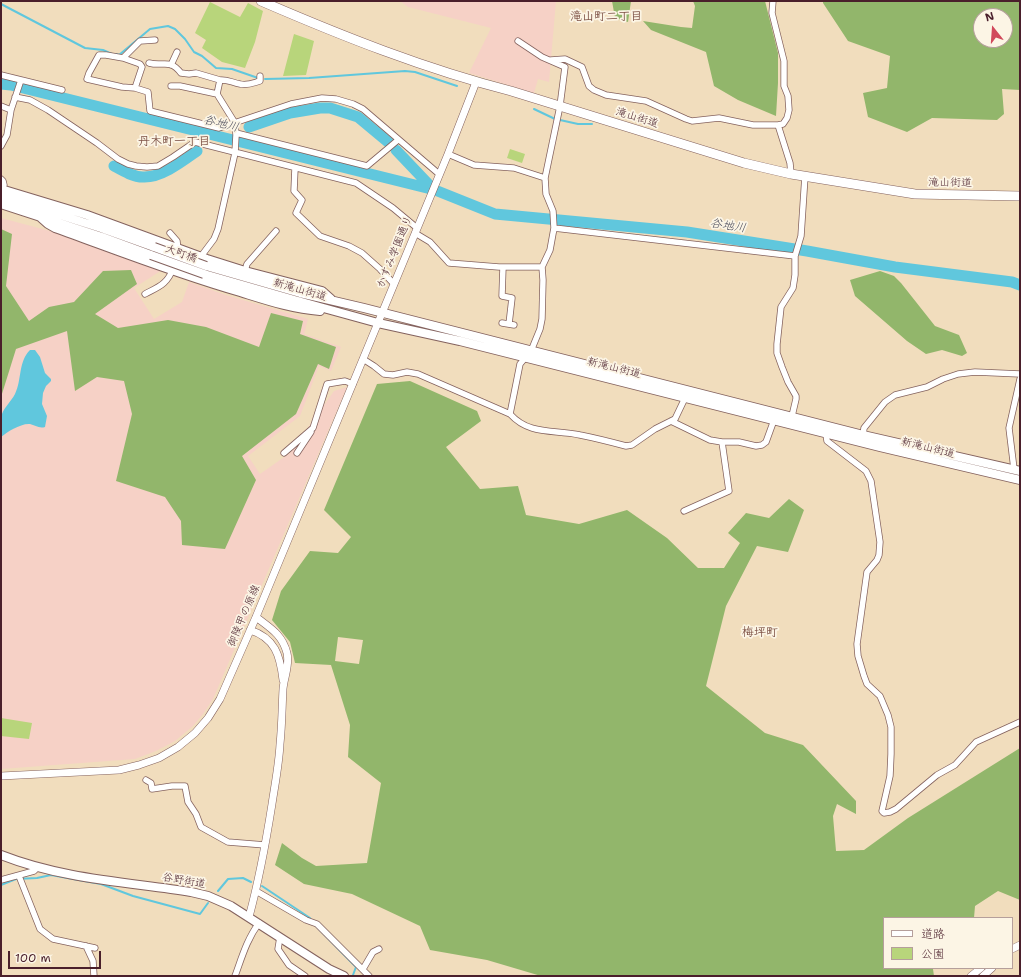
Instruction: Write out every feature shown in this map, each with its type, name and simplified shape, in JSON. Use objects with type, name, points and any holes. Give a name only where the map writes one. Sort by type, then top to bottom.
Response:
[{"type":"highway","name":"滝山街道","points":[[261,1],[372,47],[476,82],[511,91],[744,163],[791,174],[915,194],[1020,196]]},
{"type":"main road","points":[[1,191],[86,215],[245,271],[322,292],[334,301]]},
{"type":"main road","points":[[1,191],[102,228],[153,251]]},
{"type":"main road","points":[[1,204],[102,237],[153,251]]},
{"type":"main road","points":[[1,210],[23,211]]},
{"type":"main road","points":[[39,216],[55,228],[194,278],[303,310],[337,312]]},
{"type":"main road","name":"大町橋","points":[[153,251],[205,270]]},
{"type":"main road","name":"新滝山街道","points":[[205,270],[382,313],[685,398],[792,416],[863,435],[1017,470]]},
{"type":"main road","name":"新滝山街道","points":[[205,270],[337,312],[460,341],[528,354],[740,407],[774,420],[826,434],[1020,480]]},
{"type":"main road","name":"谷野街道","points":[[1,855],[37,868],[74,876],[200,894],[226,903],[329,969],[344,976]]},
{"type":"street","points":[[550,60],[565,59],[582,67],[589,86],[594,90],[606,95],[646,101],[692,121],[719,118],[753,125],[783,124],[787,118],[789,110],[788,96],[784,86],[784,61],[772,13],[773,1]]},
{"type":"street","points":[[123,58],[140,41],[155,40]]},
{"type":"street","points":[[510,414],[520,364],[528,354],[540,329],[542,319],[542,267],[550,250],[554,228],[552,211],[546,194],[546,178],[560,106],[565,67],[542,57],[518,41]]},
{"type":"street","points":[[171,65],[177,52]]},
{"type":"street","points":[[135,88],[142,67],[140,64],[123,58],[99,55],[87,79],[122,87],[135,88],[148,92],[147,110],[219,128],[291,104],[322,98],[336,99],[362,109],[438,176],[476,82]]},
{"type":"street","points":[[149,63],[157,65],[163,63],[175,66],[181,73],[196,73],[240,84],[250,84],[260,81],[260,76]]},
{"type":"street","points":[[1,75],[20,81],[62,90]]},
{"type":"street","points":[[194,278],[200,256],[214,239],[218,229],[236,151],[235,123],[217,94],[220,80]]},
{"type":"street","points":[[1,146],[7,135],[11,110],[20,81]]},
{"type":"street","points":[[171,86],[180,86],[217,94]]},
{"type":"street","points":[[16,96],[30,100],[48,110],[118,159],[128,164],[147,167],[158,166],[195,142],[236,151],[295,168],[356,183],[394,208],[449,262],[503,267],[542,267]]},
{"type":"street","points":[[1,106],[11,110]]},
{"type":"street","points":[[778,125],[790,163],[791,174]]},
{"type":"street","points":[[236,134],[367,166],[398,140]]},
{"type":"street","points":[[448,154],[474,165],[514,168],[546,178]]},
{"type":"street","points":[[295,168],[294,191],[302,200],[296,212],[320,236],[349,246],[362,253],[394,284]]},
{"type":"street","name":"かすみ学園通り","points":[[382,313],[438,176]]},
{"type":"street","points":[[792,416],[796,396],[782,367],[777,353],[777,344],[781,307],[793,288],[795,275],[795,255],[801,239],[805,176]]},
{"type":"street","points":[[1,179],[4,185],[1,191]]},
{"type":"street","points":[[554,228],[795,255]]},
{"type":"street","points":[[245,271],[247,264],[259,245],[276,231]]},
{"type":"street","points":[[145,294],[165,282],[170,277],[179,249],[177,241],[170,234]]},
{"type":"street","points":[[503,267],[502,296],[512,298],[508,324]]},
{"type":"street","name":"御陵甲の原線","points":[[1,776],[119,770],[139,765],[153,760],[178,747],[195,733],[208,718],[220,699],[256,617],[382,313]]},
{"type":"street","points":[[363,359],[384,374],[393,375],[407,372],[418,374],[510,414],[516,421],[537,430],[579,435],[626,446],[632,445],[655,428],[675,419],[685,398]]},
{"type":"street","points":[[863,435],[864,428],[886,402],[895,395],[927,387],[958,374],[975,372],[1020,374]]},
{"type":"street","points":[[1017,470],[1009,428],[1020,379]]},
{"type":"street","points":[[297,453],[306,442],[313,428],[327,384],[345,381],[353,384]]},
{"type":"street","points":[[671,421],[710,440],[738,442],[756,446],[762,445],[766,442],[774,420]]},
{"type":"street","points":[[284,453],[313,428]]},
{"type":"street","points":[[826,434],[827,441],[866,471],[871,481],[880,542],[879,555],[877,560],[867,572],[857,644],[858,656],[867,684],[880,696],[888,714],[891,727],[890,776],[882,811],[884,813],[896,809],[936,775],[955,764],[976,742],[1020,722]]},
{"type":"street","points":[[684,511],[729,491],[722,442]]},
{"type":"street","points":[[256,617],[273,629],[281,639],[287,653],[288,663],[283,686]]},
{"type":"street","points":[[249,917],[265,846],[278,768],[283,686],[281,662],[271,643],[265,636],[250,630]]},
{"type":"street","points":[[146,780],[151,783],[152,789],[185,786],[188,802],[196,814],[201,827],[228,842],[265,846]]},
{"type":"street","points":[[1,880],[19,878],[37,868]]},
{"type":"street","points":[[19,878],[40,929],[52,939],[95,948]]},
{"type":"street","points":[[256,891],[306,920],[315,923],[363,969],[368,976]]},
{"type":"street","points":[[235,976],[245,946],[259,923]]},
{"type":"street","points":[[280,937],[278,949],[289,965],[305,976]]},
{"type":"street","points":[[86,946],[93,961],[94,976]]},
{"type":"street","points":[[363,969],[373,952],[379,949]]},
{"type":"street","points":[[971,976],[980,969]]},
{"type":"street","points":[[983,976],[991,969]]},
{"type":"shaded area","points":[[400,1],[556,1],[549,82],[538,79],[534,93],[469,73],[491,28],[408,7]]},
{"type":"shaded area","points":[[1,218],[50,231],[162,270],[134,288],[154,319],[182,302],[189,282],[226,295],[308,319],[304,334],[341,347],[331,371],[319,366],[300,416],[248,456],[260,474],[290,453],[334,391],[347,387],[213,699],[193,726],[175,741],[156,751],[135,759],[1,769]]},
{"type":"green space","points":[[612,1],[631,1],[628,22],[615,18]]},
{"type":"green space","points":[[693,1],[765,1],[778,53],[776,116],[738,100],[714,86],[706,52],[651,30],[643,21],[692,28],[695,6]]},
{"type":"green space","points":[[823,1],[1020,1],[1020,90],[1002,89],[1004,114],[997,120],[932,118],[907,132],[868,117],[863,93],[887,88],[890,56],[848,41]]},
{"type":"green space","points":[[210,2],[240,17],[248,3],[263,11],[255,42],[245,68],[222,62],[202,48],[206,40],[195,33]]},
{"type":"green space","points":[[294,34],[314,41],[306,75],[283,76]]},
{"type":"green space","points":[[510,149],[525,154],[522,163],[507,158]]},
{"type":"green space","points":[[1,229],[12,234],[6,286],[29,321],[49,307],[74,302],[103,271],[131,270],[137,284],[95,314],[118,328],[168,320],[206,327],[259,347],[271,313],[303,321],[300,334],[336,347],[329,369],[318,364],[296,414],[242,456],[256,480],[225,549],[182,545],[181,521],[165,497],[116,481],[132,414],[124,381],[97,377],[75,391],[67,331],[16,349],[1,397]]},
{"type":"green space","points":[[880,271],[894,276],[901,283],[935,326],[959,335],[967,353],[962,356],[942,350],[926,354],[907,341],[855,296],[850,280]]},
{"type":"green space","points":[[410,381],[477,411],[481,421],[446,447],[480,489],[518,486],[526,515],[579,524],[627,510],[667,538],[698,568],[724,568],[740,543],[728,533],[746,513],[769,518],[789,499],[804,510],[788,552],[757,546],[726,606],[706,686],[765,733],[803,745],[856,801],[856,814],[837,804],[833,816],[836,851],[864,850],[908,818],[1020,748],[1020,900],[998,891],[975,906],[974,917],[883,917],[883,969],[933,969],[934,976],[541,976],[487,960],[430,950],[420,926],[352,894],[304,884],[275,865],[282,843],[302,858],[316,866],[367,863],[381,783],[348,757],[350,725],[331,665],[295,663],[290,642],[272,620],[281,591],[310,551],[338,553],[351,537],[324,510],[377,384]],"holes":[[[338,637],[363,640],[359,664],[335,661]]]},
{"type":"green space","points":[[1,718],[32,723],[29,739],[1,736]]},
{"type":"water","points":[[30,350],[35,350],[40,357],[45,373],[51,379],[43,393],[42,404],[47,416],[45,427],[26,424],[10,430],[1,437],[2,415],[15,394],[24,360]]},
{"type":"waterway","points":[[1,4],[85,48],[103,50],[112,54]]},
{"type":"waterway","points":[[116,54],[119,55],[150,29],[168,26],[175,29],[185,39],[194,52],[202,56],[216,68],[232,69],[258,78]]},
{"type":"waterway","points":[[265,79],[309,78],[405,71],[415,72],[457,86]]},
{"type":"waterway","name":"谷地川","points":[[1,84],[11,85],[435,190],[495,214],[687,232],[895,267],[1012,282],[1020,285]]},
{"type":"waterway","name":"谷地川","points":[[249,127],[290,113],[320,108],[330,108],[358,117],[388,142]]},
{"type":"waterway","points":[[534,109],[555,119]]},
{"type":"waterway","points":[[560,120],[578,124],[592,124]]},
{"type":"waterway","name":"谷地川","points":[[396,150],[434,190]]},
{"type":"waterway","name":"谷地川","points":[[114,166],[136,176],[150,177],[172,168],[197,151]]},
{"type":"waterway","points":[[1,885],[16,879],[37,878],[51,875],[101,884],[133,896],[200,914],[208,903]]},
{"type":"waterway","points":[[218,891],[228,879],[243,878],[251,882]]},
{"type":"waterway","points":[[262,886],[310,918],[311,921]]},
{"type":"waterway","points":[[314,924],[356,967],[353,975]]},
{"type":"district","name":"滝山町二丁目","points":[[606,17]]},
{"type":"district","name":"丹木町一丁目","points":[[174,142]]},
{"type":"district","name":"梅坪町","points":[[760,633]]}]
